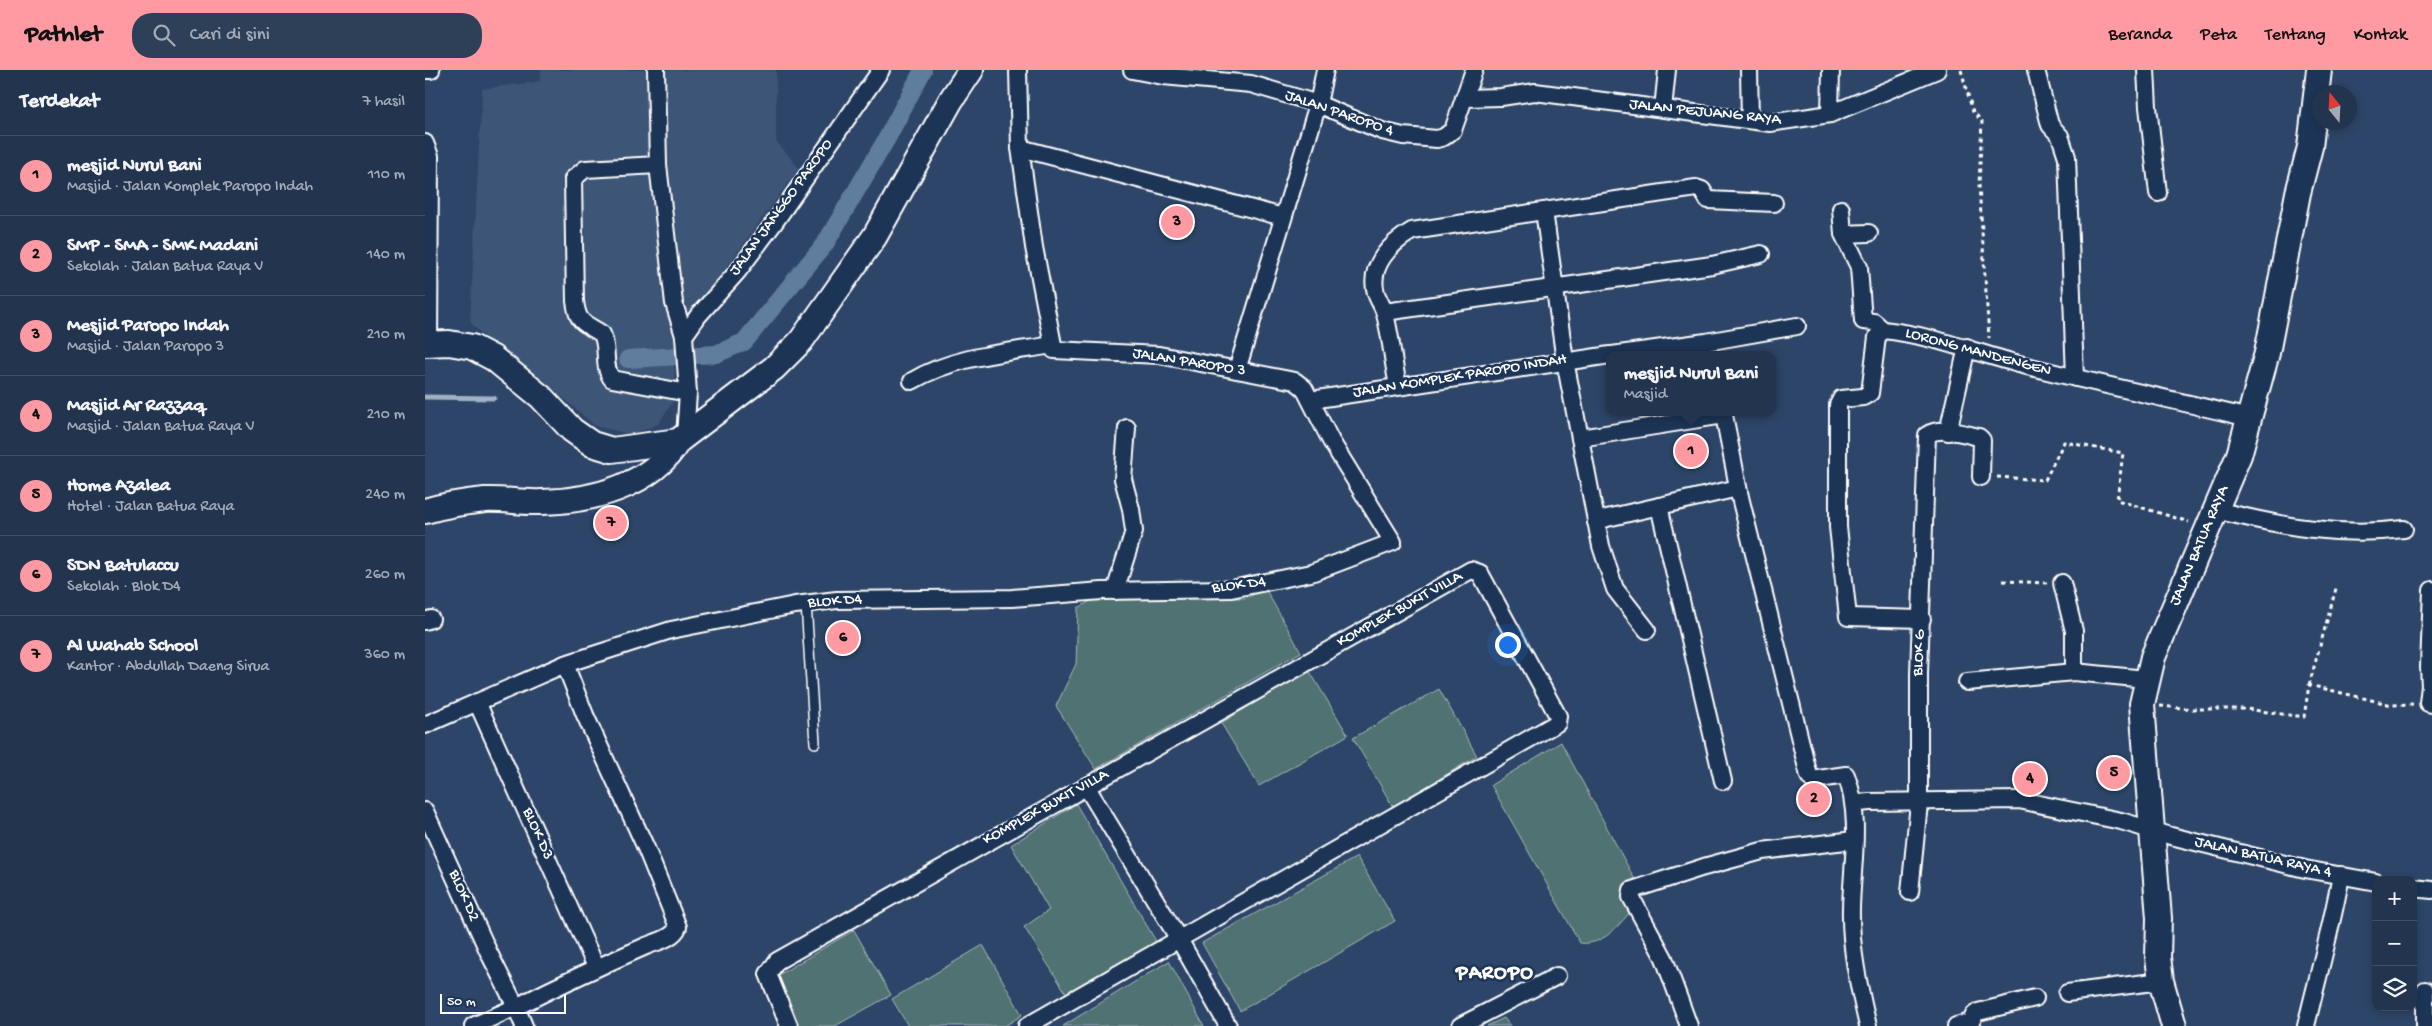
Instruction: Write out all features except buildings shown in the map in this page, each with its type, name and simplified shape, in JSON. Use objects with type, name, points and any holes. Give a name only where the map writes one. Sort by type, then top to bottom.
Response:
[{"type":"main road","points":[[425,511],[443,506],[486,500],[575,501],[603,493],[646,475],[671,453],[681,438],[774,368],[801,340],[875,236],[951,100],[971,70]]},
{"type":"main road","name":"JALAN BATUA RAYA","points":[[2174,1026],[2161,981],[2158,957],[2159,918],[2142,704],[2146,679],[2165,627],[2239,455],[2267,353],[2298,193],[2309,147],[2319,70]]},
{"type":"main road","points":[[427,344],[472,347],[493,358],[541,397],[572,430],[592,444],[611,450],[681,438]]},
{"type":"street","points":[[425,70],[431,70]]},
{"type":"street","points":[[656,70],[659,165],[674,303],[684,340],[687,376],[688,393],[681,438]]},
{"type":"street","name":"JALAN JANGGO PAROPO","points":[[684,340],[697,316],[738,270],[768,231],[881,70]]},
{"type":"street","points":[[912,381],[930,370],[962,360],[1053,345],[1034,248],[1020,148],[1018,70]]},
{"type":"street","name":"JALAN PAROPO 4","points":[[1131,70],[1163,76],[1251,84],[1318,104],[1382,130],[1403,136],[1437,139],[1444,137],[1453,130],[1474,70]]},
{"type":"street","points":[[1237,370],[1318,104],[1325,70]]},
{"type":"street","points":[[1663,109],[1667,70]]},
{"type":"street","points":[[1749,70],[1750,120]]},
{"type":"street","points":[[1830,114],[1831,70]]},
{"type":"street","name":"JALAN PEJUANG RAYA","points":[[1465,98],[1501,97],[1535,92],[1770,123],[1830,114],[1918,75],[1937,70]]},
{"type":"street","points":[[2036,70],[2050,125],[2060,136],[2067,157],[2075,378]]},
{"type":"street","points":[[2146,70],[2148,107],[2158,193]]},
{"type":"street","points":[[425,143],[430,156],[427,228],[427,344]]},
{"type":"street","points":[[1020,148],[1283,217]]},
{"type":"street","points":[[659,165],[585,169],[573,179],[576,315],[587,327],[603,334],[606,345],[607,369],[615,382],[688,393]]},
{"type":"street","points":[[1398,386],[1385,312],[1376,292],[1374,280],[1382,257],[1399,238],[1412,231],[1696,188],[1702,190],[1708,200],[1774,203]]},
{"type":"street","points":[[1841,209],[1843,234],[1859,266],[1863,321],[1874,322],[1883,330]]},
{"type":"street","points":[[1544,211],[1565,361],[1608,573],[1615,589],[1647,630]]},
{"type":"street","points":[[1843,234],[1869,233]]},
{"type":"street","points":[[1385,312],[1555,286],[1712,265],[1761,254]]},
{"type":"street","name":"JALAN KOMPLEK PAROPO INDAH","points":[[1640,351],[1797,326]]},
{"type":"street","name":"LORONG MANDENGEN","points":[[1922,619],[1848,617],[1838,527],[1838,405],[1841,399],[1863,398],[1869,393],[1877,337],[1883,330],[1967,347],[1990,356],[2075,378],[2249,418]]},
{"type":"street","name":"JALAN PAROPO 3","points":[[1053,345],[1057,351],[1159,355],[1295,381],[1305,388],[1335,449],[1393,542]]},
{"type":"street","points":[[1948,432],[1967,347]]},
{"type":"street","name":"JALAN KOMPLEK PAROPO INDAH","points":[[1311,400],[1606,356]]},
{"type":"street","points":[[1580,438],[1718,416]]},
{"type":"street","points":[[1724,416],[1738,488],[1809,776],[1812,780],[1819,780],[1846,775],[1855,807],[1851,910],[1853,948],[1869,1026]]},
{"type":"street","points":[[1115,591],[1133,531],[1131,509],[1123,479],[1127,428]]},
{"type":"street","name":"BLOK G","points":[[1910,892],[1919,803],[1919,680],[1927,435],[1931,432],[1948,432],[1981,438],[1981,477]]},
{"type":"street","points":[[1597,522],[1738,488]]},
{"type":"street","points":[[1659,506],[1723,781]]},
{"type":"street","points":[[2212,519],[2363,533],[2404,529]]},
{"type":"street","name":"BLOK D4","points":[[425,725],[565,664],[671,630],[743,614],[806,604],[891,599],[1012,598],[1115,591],[1231,589],[1311,573],[1393,542]]},
{"type":"street","name":"KOMPLEK BUKIT VILLA","points":[[789,1026],[768,974],[777,961],[1471,570],[1480,574],[1558,716],[1557,723],[1180,941],[1027,1026]]},
{"type":"street","points":[[2062,584],[2074,631],[2074,672]]},
{"type":"street","points":[[2430,703],[2429,667],[2432,590]]},
{"type":"street","points":[[473,1026],[596,967],[657,942],[678,930],[646,848],[585,715],[565,664]]},
{"type":"street","points":[[1967,682],[2074,672],[2146,679]]},
{"type":"street","name":"BLOK D3","points":[[477,702],[596,967]]},
{"type":"street","points":[[1086,786],[1180,941],[1228,1026]]},
{"type":"street","name":"JALAN BATUA RAYA 4","points":[[1855,807],[1860,803],[1869,802],[1919,803],[1996,799],[2019,800],[2121,821],[2305,869],[2372,881]]},
{"type":"street","name":"BLOK D2","points":[[425,811],[524,1026]]},
{"type":"street","points":[[1689,1026],[1664,958],[1631,897],[1632,890],[1704,866],[1762,851],[1854,840]]},
{"type":"street","points":[[2306,1026],[2312,995],[2333,919],[2341,875]]},
{"type":"street","points":[[2417,888],[2432,890]]},
{"type":"street","points":[[1460,1026],[1557,976]]},
{"type":"street","points":[[2067,993],[2161,981]]},
{"type":"street","points":[[2425,990],[2425,1026]]},
{"type":"street","points":[[1956,1026],[1971,1022],[1974,1014],[1978,1012],[2035,998]]},
{"type":"lane","points":[[806,604],[815,743]]},
{"type":"path","points":[[1961,70],[1973,112],[1982,121],[1979,185],[1990,356]]},
{"type":"path","points":[[1981,477],[2045,480],[2064,442],[2123,453],[2117,500],[2212,519]]},
{"type":"path","points":[[2003,582],[2062,584]]},
{"type":"path","points":[[2142,704],[2193,709],[2246,709],[2304,717],[2309,685],[2337,585]]},
{"type":"path","points":[[2309,685],[2392,705],[2430,703]]},
{"type":"shaded area","points":[[541,70],[776,70],[776,141],[799,168],[707,294],[674,357],[675,399],[658,424],[632,435],[595,426],[554,390],[496,349],[470,322],[482,89],[540,81]]},
{"type":"green space","points":[[1266,590],[1301,652],[1096,769],[1056,706],[1076,664],[1078,608],[1098,597],[1245,598]]},
{"type":"green space","points":[[1309,670],[1348,735],[1259,786],[1221,723]]},
{"type":"green space","points":[[1439,689],[1477,756],[1393,807],[1353,738]]},
{"type":"green space","points":[[1561,742],[1640,889],[1623,895],[1631,911],[1621,923],[1603,938],[1588,943],[1580,943],[1491,785]]},
{"type":"green space","points":[[1076,804],[1157,943],[1068,996],[1024,927],[1049,910],[1011,845]]},
{"type":"green space","points":[[1357,857],[1395,921],[1240,1011],[1202,943]]},
{"type":"green space","points":[[854,930],[891,995],[835,1026],[796,1026],[775,977]]},
{"type":"green space","points":[[983,945],[1022,1015],[1005,1026],[908,1026],[892,999]]},
{"type":"green space","points":[[1169,961],[1204,1026],[1063,1026]]},
{"type":"green space","points":[[1504,1018],[1510,1026],[1487,1026]]},
{"type":"waterway","points":[[628,359],[716,354],[744,342],[825,244],[886,140],[923,70]]},
{"type":"waterway","points":[[425,397],[494,398]]},
{"type":"place","name":"Mesjid Paropo Indah","points":[[1177,222]]},
{"type":"place","name":"mesjid Nurul Bani","points":[[1691,451]]},
{"type":"place","name":"Al Wahab School","points":[[611,523]]},
{"type":"place","name":"SDN Batulaccu","points":[[843,638]]},
{"type":"place","name":"Home Azalea","points":[[2114,773]]},
{"type":"place","name":"Masjid Ar Razzaq","points":[[2030,779]]},
{"type":"place","name":"SMP - SMA - SMK Madani","points":[[1814,799]]},
{"type":"district","name":"PAROPO","points":[[1495,974]]}]
